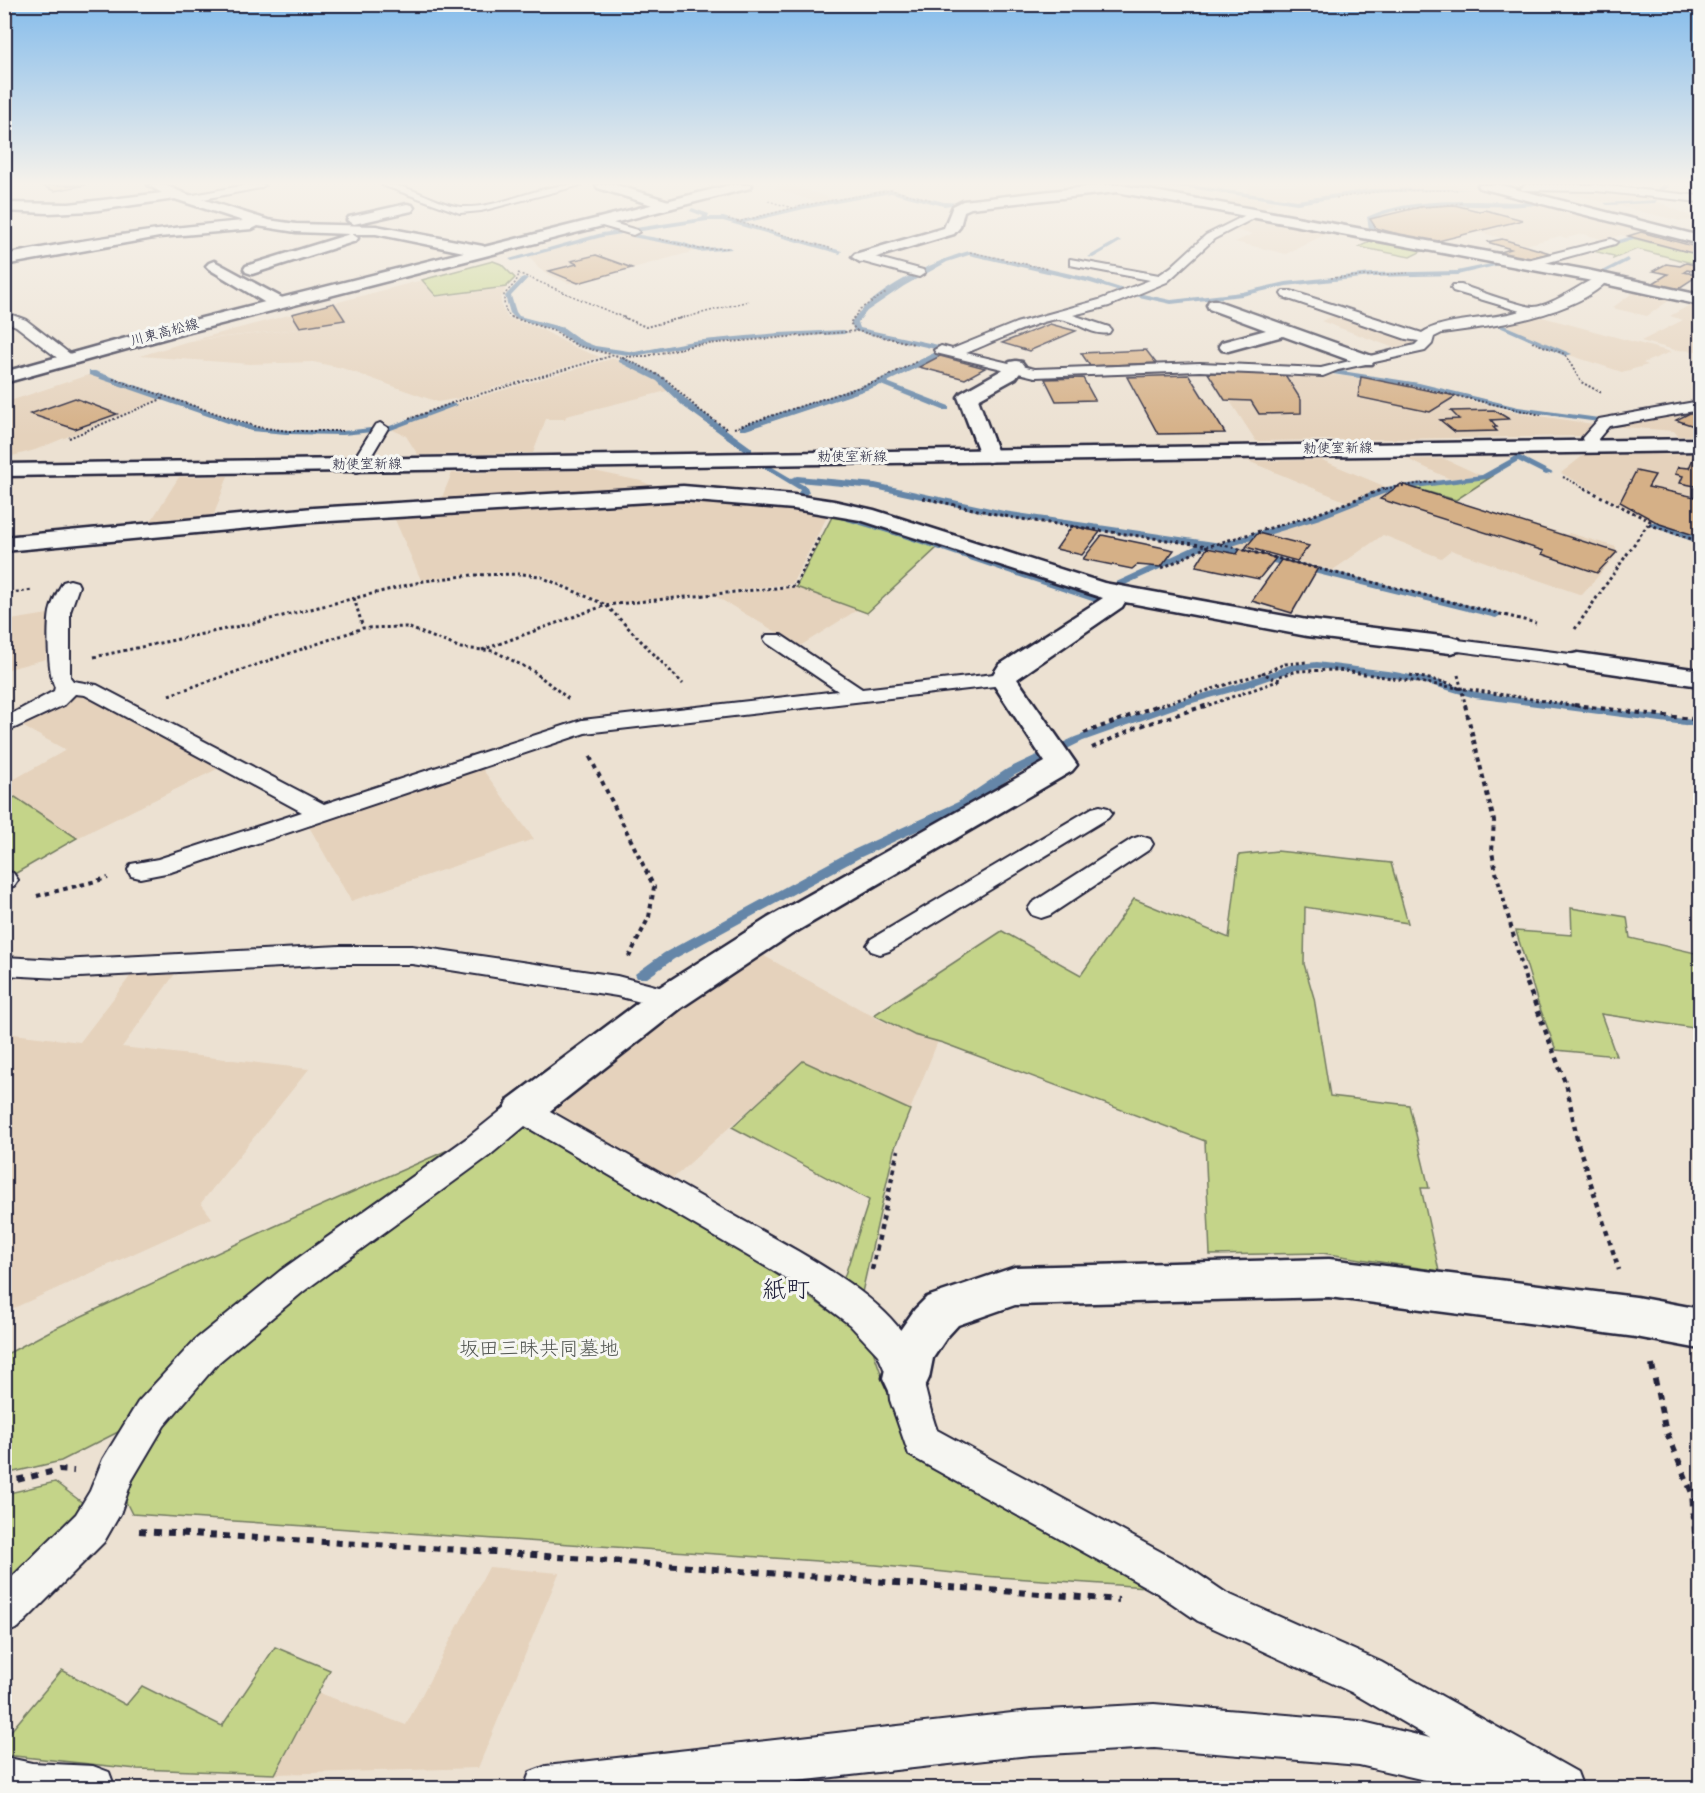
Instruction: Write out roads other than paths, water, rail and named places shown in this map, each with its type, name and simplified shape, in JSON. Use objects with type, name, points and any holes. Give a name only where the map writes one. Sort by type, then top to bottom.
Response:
[{"type":"street","points":[[219,269],[280,304]]},
{"type":"street","name":"川東高松線","points":[[4,378],[415,269]]},
{"type":"street","points":[[1551,269],[1701,300]]},
{"type":"street","points":[[1215,305],[1237,318],[1284,330],[1365,360]]},
{"type":"street","points":[[1264,348],[1237,344],[1284,330]]},
{"type":"street","points":[[989,456],[968,397],[1009,374],[1015,367]]},
{"type":"street","name":"勅使室新線","points":[[4,470],[357,467],[761,458],[1701,445]]},
{"type":"street","points":[[683,494],[690,460]]},
{"type":"street","points":[[4,544],[313,515],[683,494],[783,501],[834,508],[866,515],[1100,590],[1307,628],[1450,645]]},
{"type":"street","points":[[523,1110],[668,999],[1056,755],[1003,679],[1008,671],[1113,602],[1118,593]]},
{"type":"street","points":[[1578,661],[1701,678]]},
{"type":"street","points":[[906,1378],[912,1351],[931,1323],[944,1311],[1015,1286],[1329,1278],[1635,1317],[1701,1329]]},
{"type":"lane","points":[[903,269],[919,273]]},
{"type":"lane","points":[[1109,269],[1163,279]]},
{"type":"lane","points":[[1176,269],[1163,279],[1104,303],[1021,326],[947,351],[1035,373],[1200,367],[1323,372],[1420,348],[1432,331],[1438,329],[1503,321],[1569,300],[1603,279]]},
{"type":"lane","points":[[1457,288],[1533,311]]},
{"type":"lane","points":[[1287,294],[1411,336],[1427,338]]},
{"type":"lane","points":[[1354,316],[1370,312]]},
{"type":"lane","points":[[1059,315],[1104,330]]},
{"type":"lane","points":[[4,316],[21,322],[69,360]]},
{"type":"lane","points":[[1592,447],[1590,438],[1604,422],[1701,406]]},
{"type":"lane","points":[[357,467],[380,428]]},
{"type":"lane","points":[[66,687],[60,677],[60,612],[70,586]]},
{"type":"lane","points":[[774,639],[857,694]]},
{"type":"lane","points":[[1450,645],[1578,661]]},
{"type":"lane","points":[[140,870],[162,866],[576,729],[844,698],[857,694],[1003,679]]},
{"type":"lane","points":[[66,687],[90,689],[322,813]]},
{"type":"lane","points":[[4,727],[56,700],[63,694],[66,687]]},
{"type":"lane","points":[[880,945],[1100,813]]},
{"type":"lane","points":[[1041,909],[1142,844]]},
{"type":"lane","points":[[4,966],[60,969],[340,955],[412,955],[617,986],[668,999]]},
{"type":"lane","points":[[4,1614],[90,1528],[106,1501],[116,1472],[151,1414],[215,1344],[292,1281],[478,1147],[523,1110],[808,1274],[862,1314],[890,1344],[906,1378],[908,1400],[922,1442],[1171,1579],[1212,1607],[1366,1677],[1561,1788]]},
{"type":"lane","points":[[546,1788],[1030,1733],[1154,1726],[1359,1743],[1459,1777],[1540,1788]]},
{"type":"lane","points":[[4,1779],[32,1785],[93,1788]]},
{"type":"waterway","points":[[930,269],[864,309],[854,322],[857,329],[949,350]]},
{"type":"waterway","points":[[1039,269],[1171,302],[1242,294],[1286,284],[1372,275],[1457,273],[1478,269]]},
{"type":"waterway","points":[[1597,275],[1610,269]]},
{"type":"waterway","points":[[525,278],[508,296],[513,313],[517,317],[561,330],[579,343],[594,348],[635,354],[693,343],[844,332]]},
{"type":"waterway","points":[[1497,324],[1568,354]]},
{"type":"waterway","points":[[881,382],[942,352]]},
{"type":"waterway","points":[[622,360],[660,379],[687,405],[749,450]]},
{"type":"waterway","points":[[1329,371],[1419,385],[1518,409],[1606,421]]},
{"type":"waterway","points":[[92,373],[254,429],[287,432],[343,433],[391,428],[454,405]]},
{"type":"waterway","points":[[743,428],[881,382]]},
{"type":"waterway","points":[[881,382],[946,408]]},
{"type":"waterway","points":[[1221,546],[1317,517],[1389,489],[1484,477],[1518,458],[1549,473]]},
{"type":"waterway","points":[[766,467],[790,481]]},
{"type":"waterway","points":[[790,481],[797,479],[875,486],[1004,514],[1221,546]]},
{"type":"waterway","points":[[790,481],[804,489],[805,492],[799,497]]},
{"type":"waterway","points":[[830,513],[904,535],[1102,601]]},
{"type":"waterway","points":[[1653,524],[1700,541]]},
{"type":"waterway","points":[[1116,586],[1207,544]]},
{"type":"waterway","points":[[1221,546],[1496,615]]},
{"type":"waterway","points":[[642,974],[669,956],[856,854],[962,805],[1011,772],[1079,739],[1294,667],[1317,665],[1395,675],[1436,683],[1475,695],[1700,724]]},
{"type":"district","name":"紙町","points":[[786,1292]]},
{"type":"park label","name":"坂田三昧共同墓地","points":[[539,1351]]}]
